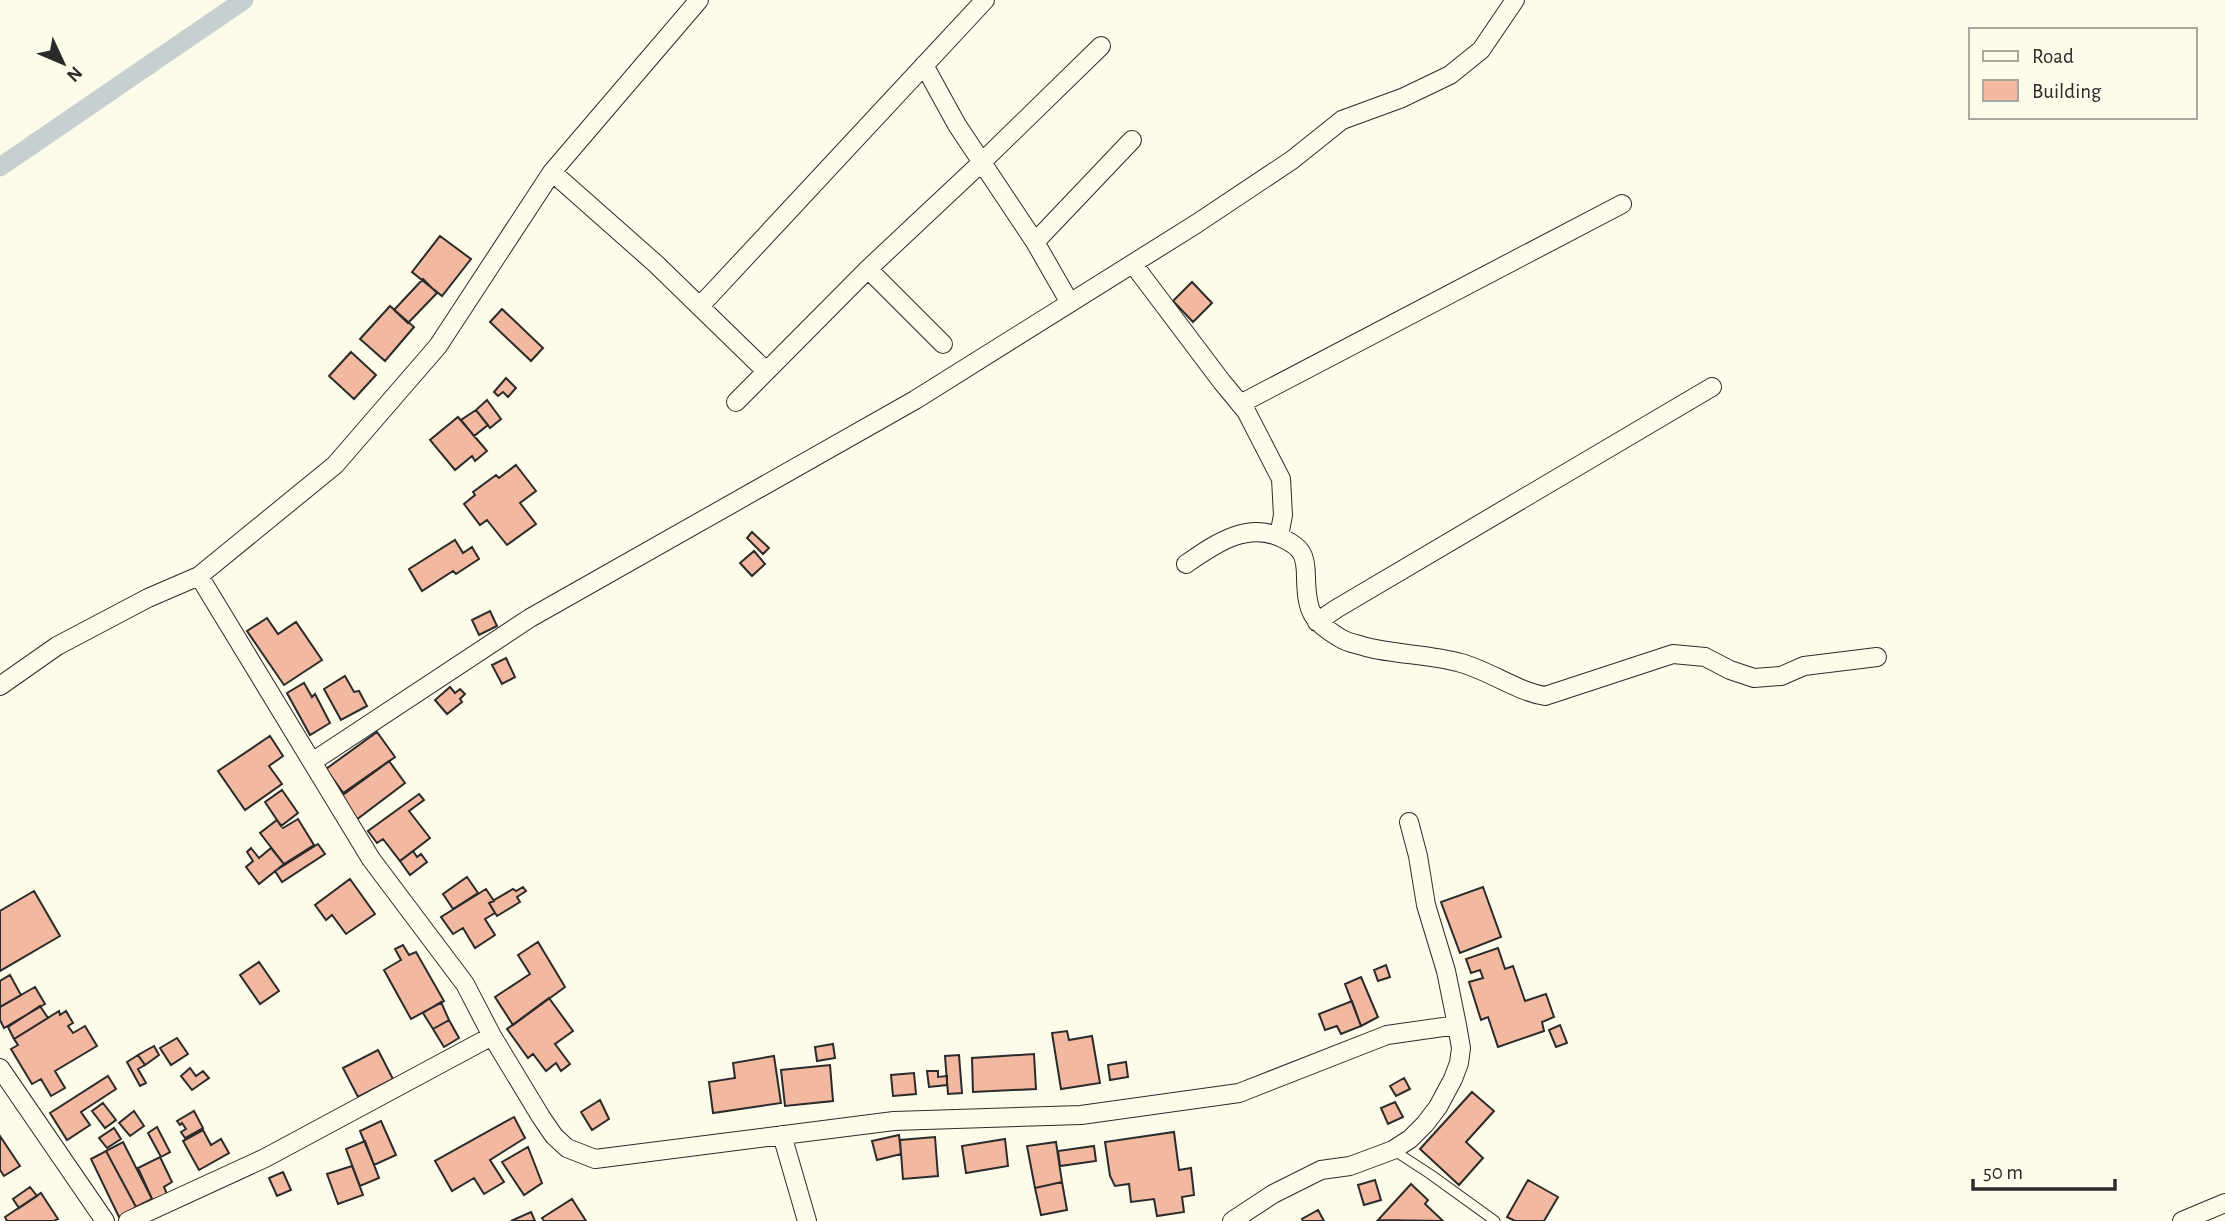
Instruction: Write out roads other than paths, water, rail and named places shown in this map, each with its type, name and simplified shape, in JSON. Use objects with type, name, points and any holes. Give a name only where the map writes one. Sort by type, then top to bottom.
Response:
[{"type":"street","points":[[0,686],[57,646],[148,598],[199,576],[335,465],[438,346],[552,172],[699,0]]},
{"type":"street","points":[[701,305],[985,0]]},
{"type":"street","points":[[312,762],[530,618],[915,400],[1133,264],[1292,160],[1342,120],[1402,98],[1450,75],[1481,50],[1515,0]]},
{"type":"street","points":[[736,402],[868,269],[1101,46]]},
{"type":"street","points":[[924,65],[957,125],[1035,242],[1070,303]]},
{"type":"street","points":[[1035,242],[1132,140]]},
{"type":"street","points":[[552,172],[701,305],[766,371]]},
{"type":"street","points":[[1240,404],[1622,204]]},
{"type":"street","points":[[1133,264],[1246,411],[1281,479],[1283,515],[1279,536]]},
{"type":"street","points":[[868,269],[943,344]]},
{"type":"street","points":[[1317,622],[1712,387]]},
{"type":"street","points":[[1186,564],[1237,534],[1258,531],[1279,536],[1291,542],[1301,552],[1306,571],[1307,601],[1317,622],[1344,641],[1388,652],[1462,663],[1528,693],[1545,696],[1673,654],[1705,657],[1730,670],[1754,678],[1781,676],[1804,666],[1877,657]]},
{"type":"street","points":[[199,576],[371,859],[465,985],[492,1036],[554,1136],[567,1148],[582,1155],[595,1159],[894,1121],[1080,1115],[1239,1093],[1387,1035],[1457,1025]]},
{"type":"street","points":[[1232,1221],[1273,1194],[1321,1170],[1350,1166],[1392,1150],[1410,1139],[1438,1107],[1453,1079],[1461,1048],[1446,971],[1426,905],[1419,856],[1409,822]]},
{"type":"street","points":[[128,1221],[265,1158],[492,1036]]},
{"type":"street","points":[[0,1068],[105,1221]]},
{"type":"street","points":[[782,1135],[807,1221]]},
{"type":"street","points":[[2182,1221],[2225,1203]]},
{"type":"lane","points":[[1392,1150],[1494,1221]]},
{"type":"waterway","points":[[0,167],[244,0]]}]
